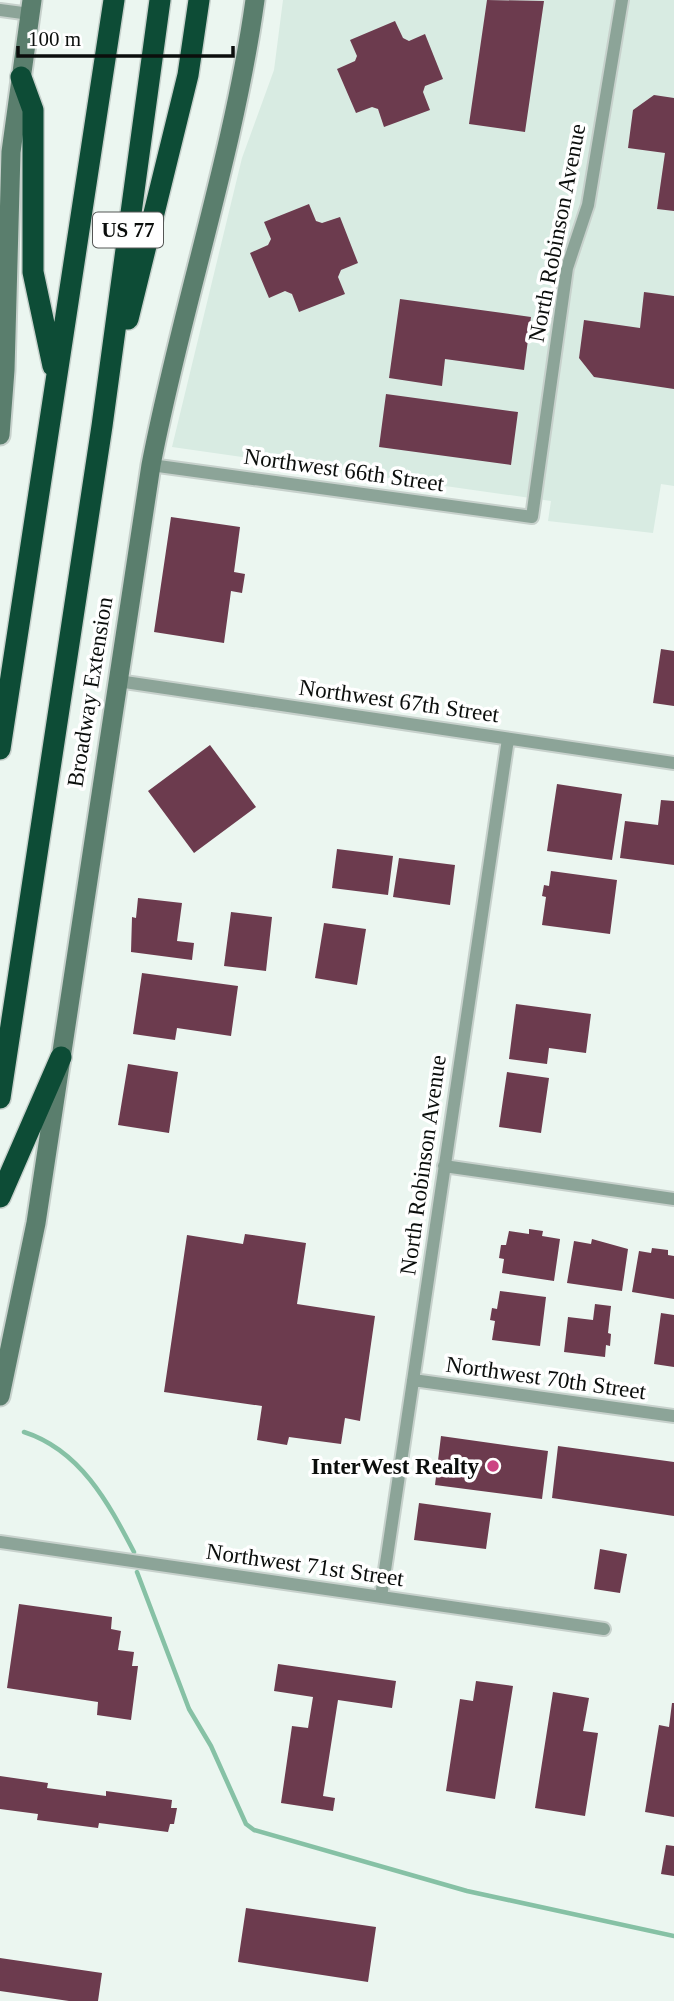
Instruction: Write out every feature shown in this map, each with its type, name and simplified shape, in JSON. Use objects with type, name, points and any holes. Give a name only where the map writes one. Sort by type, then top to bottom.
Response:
[{"type":"highway","name":"US 77","points":[[0,749],[114,0]]},
{"type":"highway","name":"Broadway Extension","points":[[0,1098],[102,426],[160,0]]},
{"type":"highway","points":[[102,426],[188,75],[199,0]]},
{"type":"highway","points":[[21,76],[33,110],[33,272],[56,382]]},
{"type":"highway","points":[[0,1197],[61,1057]]},
{"type":"main road","name":"Broadway Extension","points":[[0,1396],[36,1223],[151,465],[166,388],[240,89],[255,0]]},
{"type":"main road","points":[[0,435],[5,360],[3,227],[10,152],[31,7]]},
{"type":"street","name":"North Robinson Avenue","points":[[531,517],[567,268],[588,205],[622,0]]},
{"type":"street","points":[[0,10],[31,7]]},
{"type":"street","name":"Northwest 66th Street","points":[[151,465],[531,517]]},
{"type":"street","name":"Northwest 67th Street","points":[[118,681],[674,764]]},
{"type":"street","name":"North Robinson Avenue","points":[[381,1597],[508,738]]},
{"type":"street","points":[[444,1166],[674,1199]]},
{"type":"street","name":"Northwest 70th Street","points":[[413,1380],[674,1416]]},
{"type":"street","name":"Northwest 71st Street","points":[[0,1542],[604,1629]]},
{"type":"shaded area","points":[[283,0],[674,0],[674,486],[661,484],[653,533],[548,521],[551,501],[172,447],[242,158],[274,70]]},
{"type":"building","points":[[487,0],[544,1],[525,132],[469,124]]},
{"type":"building","points":[[395,21],[403,38],[409,41],[425,34],[443,79],[425,86],[423,92],[430,110],[384,127],[378,109],[372,107],[356,113],[337,69],[355,61],[357,56],[350,40]]},
{"type":"building","points":[[654,95],[674,98],[674,211],[657,209],[665,153],[628,148],[633,110]]},
{"type":"building","points":[[309,204],[316,221],[322,223],[340,217],[358,263],[341,270],[338,277],[345,294],[299,312],[292,294],[285,291],[269,298],[250,253],[268,245],[271,239],[264,222]]},
{"type":"building","points":[[644,292],[674,296],[674,389],[594,377],[579,358],[584,320],[640,328]]},
{"type":"building","points":[[400,299],[531,317],[524,370],[445,359],[442,386],[389,378]]},
{"type":"building","points":[[386,394],[518,412],[511,465],[379,447]]},
{"type":"building","points":[[171,517],[240,527],[234,572],[245,574],[242,593],[231,591],[224,643],[154,632]]},
{"type":"building","points":[[661,649],[674,651],[674,706],[653,703]]},
{"type":"building","points":[[210,745],[256,807],[194,853],[148,791]]},
{"type":"building","points":[[557,784],[622,794],[612,860],[547,851]]},
{"type":"building","points":[[661,800],[674,801],[674,865],[620,858],[625,821],[658,825]]},
{"type":"building","points":[[337,849],[393,856],[388,895],[332,888]]},
{"type":"building","points":[[399,858],[455,865],[450,905],[393,897]]},
{"type":"building","points":[[551,871],[617,880],[610,934],[542,925],[546,897],[542,896],[544,885],[549,886]]},
{"type":"building","points":[[138,898],[182,903],[177,941],[194,943],[192,960],[131,952],[132,917],[136,918]]},
{"type":"building","points":[[231,912],[272,917],[266,971],[224,966]]},
{"type":"building","points":[[324,923],[366,929],[357,985],[315,978]]},
{"type":"building","points":[[142,973],[238,986],[231,1036],[177,1028],[175,1040],[133,1034]]},
{"type":"building","points":[[516,1004],[591,1014],[586,1053],[549,1048],[547,1064],[509,1059]]},
{"type":"building","points":[[128,1064],[178,1072],[169,1133],[118,1125]]},
{"type":"building","points":[[507,1072],[549,1078],[541,1133],[499,1127]]},
{"type":"building","points":[[529,1229],[543,1231],[542,1236],[560,1239],[554,1281],[502,1273],[504,1259],[499,1258],[501,1245],[506,1245],[509,1231],[529,1234]]},
{"type":"building","points":[[245,1234],[306,1243],[297,1304],[375,1316],[360,1421],[345,1418],[341,1444],[289,1437],[287,1445],[257,1440],[262,1406],[164,1392],[187,1235],[243,1244]]},
{"type":"building","points":[[592,1239],[628,1249],[622,1291],[567,1283],[574,1241],[591,1244]]},
{"type":"building","points":[[652,1248],[668,1250],[668,1255],[674,1256],[674,1299],[632,1292],[639,1251],[651,1253]]},
{"type":"building","points":[[500,1291],[546,1297],[540,1346],[492,1340],[495,1321],[490,1320],[492,1308],[497,1309]]},
{"type":"building","points":[[595,1304],[611,1306],[608,1333],[611,1334],[610,1346],[606,1345],[605,1357],[564,1352],[568,1317],[593,1320]]},
{"type":"building","points":[[661,1313],[674,1315],[674,1367],[654,1364]]},
{"type":"building","points":[[441,1436],[548,1451],[542,1499],[435,1485]]},
{"type":"building","points":[[558,1446],[674,1462],[674,1516],[552,1498]]},
{"type":"building","points":[[419,1503],[491,1513],[486,1549],[414,1540]]},
{"type":"building","points":[[600,1549],[627,1554],[620,1593],[594,1589]]},
{"type":"building","points":[[19,1604],[112,1617],[111,1629],[121,1631],[118,1650],[134,1652],[132,1666],[138,1666],[131,1720],[97,1715],[98,1702],[7,1688]]},
{"type":"building","points":[[278,1664],[396,1681],[392,1708],[338,1700],[323,1796],[335,1798],[333,1811],[281,1803],[292,1726],[308,1728],[313,1697],[274,1691]]},
{"type":"building","points":[[476,1681],[513,1686],[495,1799],[446,1791],[460,1699],[473,1701]]},
{"type":"building","points":[[553,1692],[589,1698],[583,1731],[598,1733],[585,1816],[535,1808]]},
{"type":"building","points":[[672,1703],[674,1817],[645,1812],[659,1725],[669,1727]]},
{"type":"building","points":[[0,1776],[48,1783],[47,1788],[106,1796],[106,1791],[172,1800],[171,1808],[177,1808],[174,1824],[170,1824],[168,1832],[99,1823],[98,1828],[37,1820],[38,1814],[0,1809]]},
{"type":"building","points":[[666,1845],[674,1846],[674,1876],[661,1874]]},
{"type":"building","points":[[246,1908],[376,1927],[368,1982],[238,1962]]},
{"type":"building","points":[[0,1958],[102,1973],[98,2001],[69,2001],[0,1991]]},
{"type":"waterway","points":[[24,1432],[44,1440],[77,1465],[103,1497],[134,1552]]},
{"type":"waterway","points":[[137,1572],[189,1709],[211,1746],[246,1824],[254,1830],[467,1891],[674,1936]]},
{"type":"place","name":"InterWest Realty","points":[[493,1466]]}]
